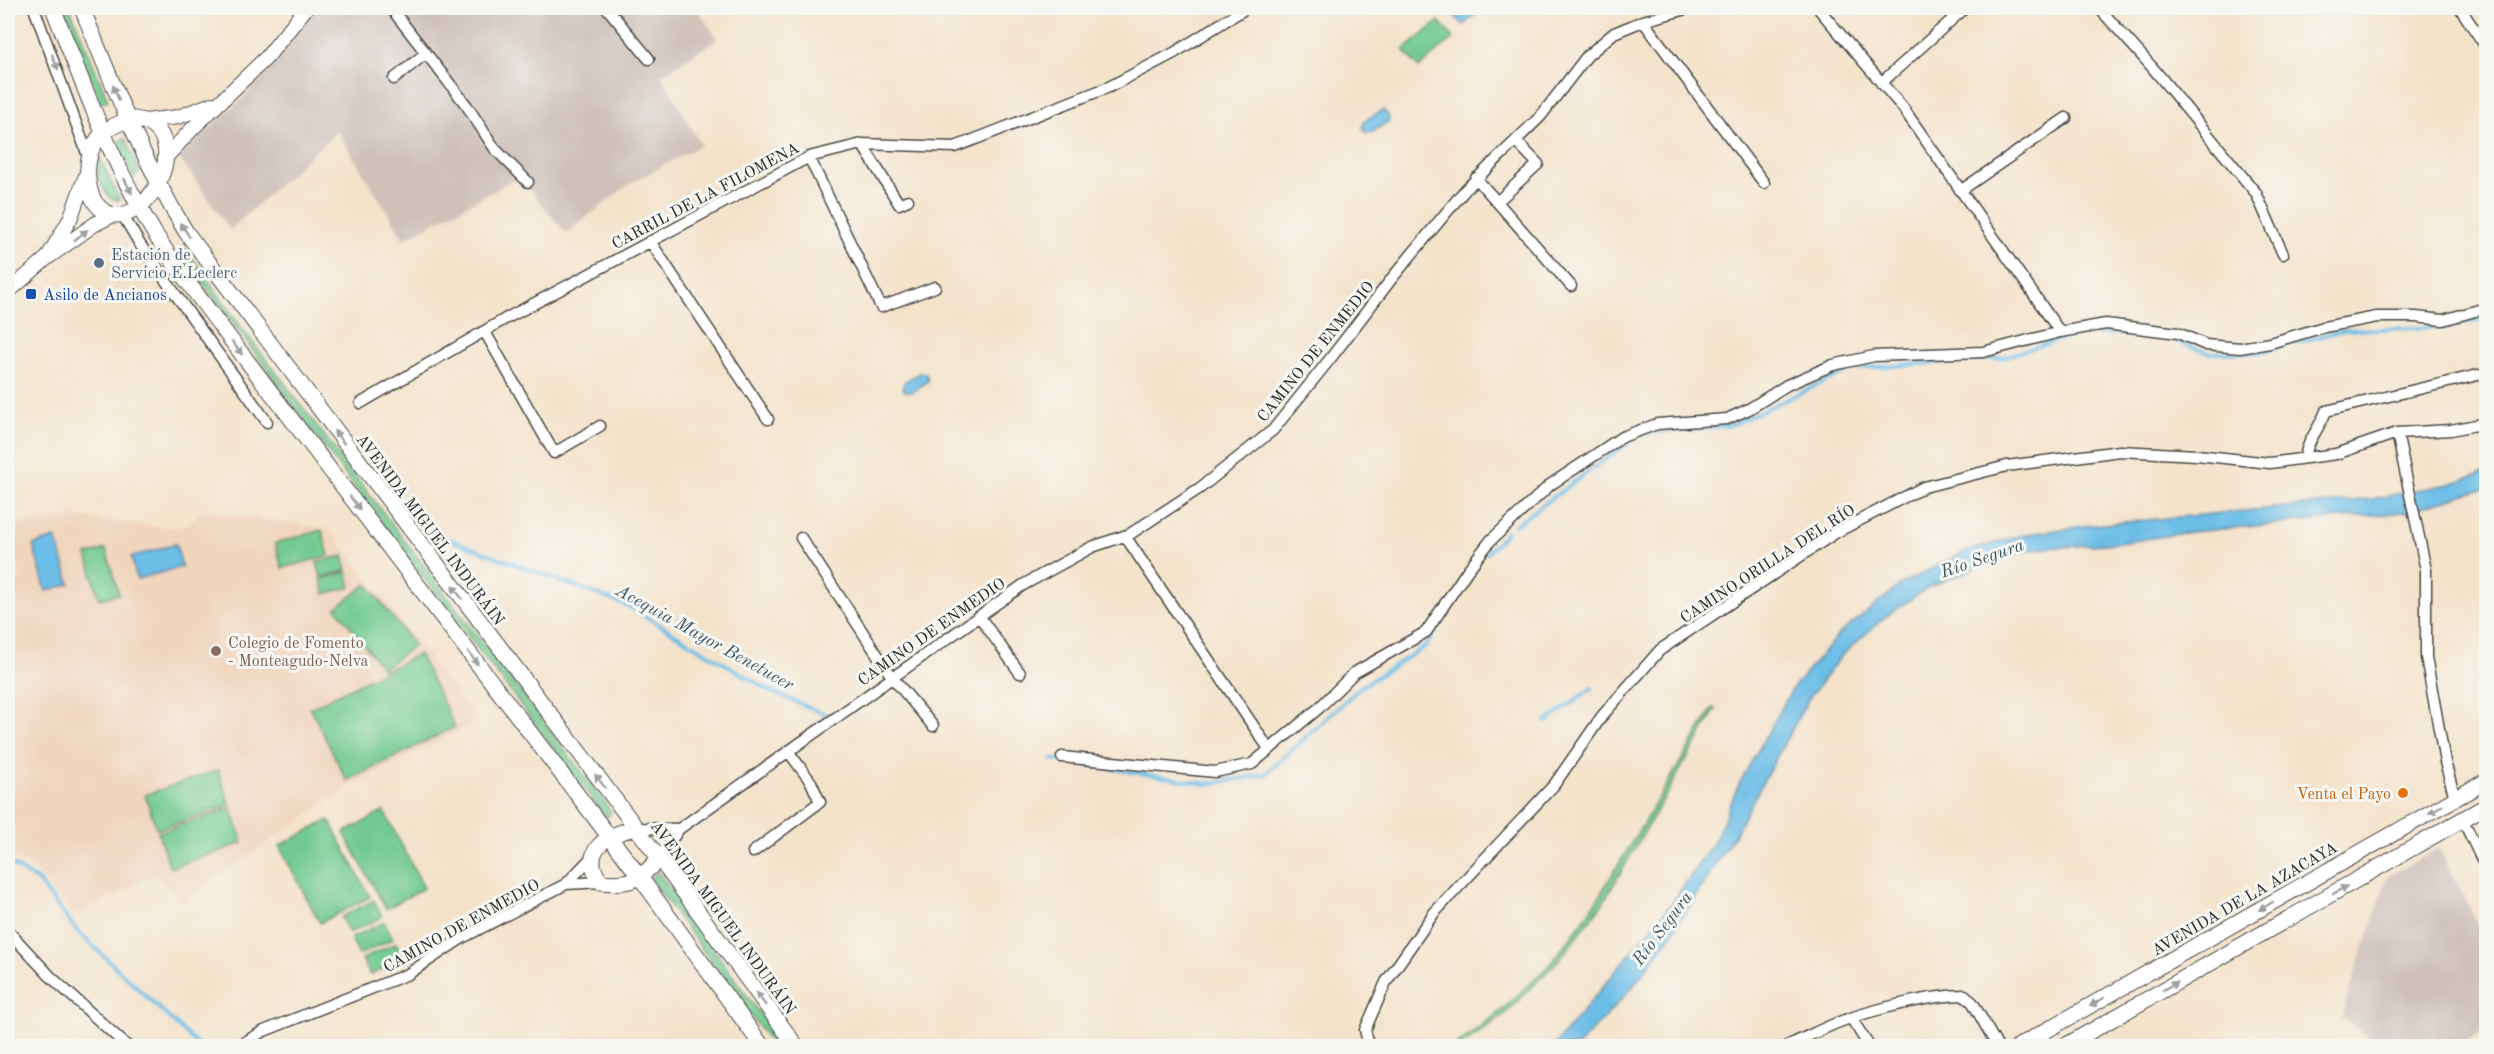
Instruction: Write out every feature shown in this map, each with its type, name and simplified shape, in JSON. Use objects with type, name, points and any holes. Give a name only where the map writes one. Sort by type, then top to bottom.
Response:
[{"type":"main road","points":[[53,8],[104,133],[140,208],[177,267],[640,877],[762,1047]]},
{"type":"main road","name":"AVENIDA MIGUEL INDURÁIN","points":[[82,8],[127,120],[158,184],[186,232],[659,858],[795,1047]]},
{"type":"main road","points":[[165,158],[222,99],[267,57],[306,8]]},
{"type":"main road","points":[[47,258],[70,219],[95,141],[127,120],[146,121],[190,114],[222,99]]},
{"type":"main road","points":[[8,292],[47,258],[95,224],[140,208],[158,184],[165,158],[165,144],[158,129],[146,121]]},
{"type":"main road","points":[[88,163],[89,187],[93,199],[105,212],[119,214]]},
{"type":"main road","name":"AVENIDA DE LA AZACAYA","points":[[2019,1047],[2487,781]]},
{"type":"main road","points":[[2065,1047],[2487,806]]},
{"type":"main road","points":[[636,828],[603,840],[591,858],[593,871],[601,882],[622,884],[640,877],[659,858]]},
{"type":"street","points":[[34,8],[76,118],[88,163]]},
{"type":"street","points":[[391,8],[467,106],[495,149],[528,182]]},
{"type":"street","points":[[607,8],[649,59]]},
{"type":"street","name":"CARRIL DE LA FILOMENA","points":[[361,403],[650,241],[809,157],[862,144],[955,147],[1109,87],[1174,53],[1246,8]]},
{"type":"street","name":"CAMINO DE ENMEDIO","points":[[659,858],[679,829],[1023,585],[1092,547],[1125,536],[1200,488],[1273,430],[1391,279],[1476,178],[1540,117],[1587,56],[1614,33],[1643,21],[1690,8]]},
{"type":"street","points":[[1818,8],[1903,108],[2060,332]]},
{"type":"street","points":[[1881,83],[1965,8]]},
{"type":"street","points":[[2099,8],[2152,67],[2256,193],[2283,254]]},
{"type":"street","points":[[2460,8],[2487,47]]},
{"type":"street","points":[[1643,21],[1764,183]]},
{"type":"street","points":[[394,79],[426,53]]},
{"type":"street","points":[[1960,191],[2066,118]]},
{"type":"street","points":[[1497,202],[1538,164],[1516,141]]},
{"type":"street","points":[[862,144],[899,204],[908,200]]},
{"type":"street","points":[[809,157],[881,307],[934,287]]},
{"type":"street","points":[[1476,178],[1571,286]]},
{"type":"street","points":[[119,214],[267,422]]},
{"type":"street","points":[[650,241],[768,419]]},
{"type":"street","points":[[1062,757],[1215,772],[1252,764],[1319,708],[1354,673],[1426,632],[1491,540],[1550,485],[1622,437],[1657,424],[1727,420],[1787,385],[1833,365],[1874,356],[1983,352],[2060,332],[2106,324],[2140,326],[2178,333],[2206,345],[2240,348],[2270,343],[2324,327],[2378,317],[2443,320],[2487,308]]},
{"type":"street","points":[[485,332],[554,453],[600,426]]},
{"type":"street","points":[[2305,458],[2306,448],[2321,425],[2326,411],[2478,375]]},
{"type":"street","name":"CAMINO ORILLA DEL RÍO","points":[[1369,1047],[1365,1030],[1386,982],[1434,913],[1554,785],[1602,716],[1660,650],[1835,533],[1924,486],[2007,466],[2120,450],[2270,463],[2336,454],[2397,433],[2451,430],[2487,423]]},
{"type":"street","points":[[2397,433],[2426,570],[2426,657],[2445,762],[2455,798]]},
{"type":"street","points":[[1125,536],[1269,749]]},
{"type":"street","points":[[801,538],[892,677],[933,726]]},
{"type":"street","points":[[979,616],[1020,673]]},
{"type":"street","points":[[753,852],[820,802],[811,782],[788,751]]},
{"type":"street","points":[[2463,820],[2487,868]]},
{"type":"street","points":[[636,828],[679,829]]},
{"type":"street","points":[[567,884],[591,858]]},
{"type":"street","points":[[567,884],[601,882]]},
{"type":"street","name":"CAMINO DE ENMEDIO","points":[[238,1047],[264,1032],[408,974],[462,938],[567,884]]},
{"type":"street","points":[[8,931],[50,976],[127,1047]]},
{"type":"street","points":[[1787,1047],[1851,1018],[1952,995],[1965,995],[1972,1003],[1997,1047]]},
{"type":"street","points":[[1851,1018],[1869,1047]]},
{"type":"shaded area","points":[[306,8],[696,8],[718,39],[661,75],[701,145],[631,183],[566,233],[519,177],[404,239],[337,131],[230,230],[179,157],[249,92]]},
{"type":"shaded area","name":"Colegio de Fomento - Monteagudo-Nelva","points":[[204,510],[329,529],[478,721],[350,786],[180,903],[157,874],[73,916],[34,868],[8,854],[8,582],[18,579],[20,574],[9,526],[43,519],[72,517],[173,528],[186,525]]},
{"type":"shaded area","points":[[2439,848],[2486,937],[2486,1031],[2450,1046],[2379,1046],[2341,1017],[2387,877]]},
{"type":"green space","points":[[62,8],[70,8],[108,100],[100,103]]},
{"type":"green space","points":[[1439,21],[1453,38],[1419,68],[1404,50]]},
{"type":"green space","points":[[125,138],[140,173],[133,177],[117,142]]},
{"type":"green space","points":[[100,158],[120,200],[111,199],[101,185],[98,175]]},
{"type":"green space","points":[[184,246],[239,324],[603,800],[611,812],[610,815],[606,817],[325,448],[178,250]]},
{"type":"green space","points":[[322,530],[329,556],[282,568],[275,543]]},
{"type":"green space","points":[[106,549],[119,594],[99,599],[87,555]]},
{"type":"green space","points":[[343,556],[347,570],[321,577],[317,562]]},
{"type":"green space","points":[[347,572],[351,587],[325,594],[321,579]]},
{"type":"green space","points":[[367,584],[414,645],[383,669],[336,608]]},
{"type":"green space","points":[[419,654],[455,727],[347,781],[310,708]]},
{"type":"green space","points":[[1713,708],[1716,709],[1601,906],[1557,962],[1507,1012],[1461,1046],[1455,1046],[1503,1009],[1551,963],[1591,910]]},
{"type":"green space","points":[[218,770],[230,805],[157,830],[145,795]]},
{"type":"green space","points":[[231,808],[243,843],[170,868],[158,833]]},
{"type":"green space","points":[[384,811],[424,888],[386,909],[344,833]]},
{"type":"green space","points":[[329,820],[370,897],[320,923],[279,846]]},
{"type":"green space","points":[[658,872],[783,1046],[773,1046],[650,878]]},
{"type":"green space","points":[[374,900],[382,917],[349,933],[341,917]]},
{"type":"green space","points":[[384,922],[393,939],[359,955],[351,938]]},
{"type":"green space","points":[[396,943],[404,959],[370,975],[362,959]]},
{"type":"water","points":[[1454,8],[1482,8],[1464,25],[1450,12]]},
{"type":"water","points":[[1383,110],[1388,115],[1389,121],[1373,132],[1366,133],[1363,128],[1364,121]]},
{"type":"water","points":[[920,373],[926,373],[928,381],[913,392],[904,391],[905,381]]},
{"type":"water","name":"Río Segura","points":[[2486,472],[2486,488],[2406,512],[2191,532],[2119,543],[2035,549],[1979,566],[1929,587],[1885,617],[1842,655],[1809,698],[1733,837],[1670,937],[1632,988],[1578,1046],[1554,1046],[1673,902],[1715,840],[1739,784],[1793,688],[1839,634],[1903,583],[1967,551],[2022,535],[2083,526],[2372,499],[2449,484]]},
{"type":"water","points":[[56,538],[70,584],[46,591],[33,545]]},
{"type":"water","points":[[176,544],[182,567],[137,579],[131,557]]},
{"type":"waterway","name":"Acequia Mayor Benetucer","points":[[2083,332],[2160,335],[2209,353],[2257,353],[2344,330],[2448,327],[2486,318]]},
{"type":"waterway","name":"Acequia Mayor Benetucer","points":[[1515,525],[1640,434],[1731,425],[1852,369],[2001,358],[2076,334]]},
{"type":"waterway","name":"Acequia Mayor Benetucer","points":[[1487,553],[1507,532]]},
{"type":"waterway","name":"Acequia Mayor Benetucer","points":[[435,534],[628,606],[772,692],[827,715]]},
{"type":"waterway","name":"Acequia Mayor Benetucer","points":[[1082,764],[1207,784],[1264,775],[1362,686],[1426,646],[1476,568]]},
{"type":"waterway","points":[[1546,722],[1592,688]]},
{"type":"waterway","name":"Acequia Mayor Benetucer","points":[[1052,759],[1063,761]]},
{"type":"waterway","points":[[8,862],[38,881],[76,930],[199,1046]]},
{"type":"place","name":"Estación de Servicio E.Leclerc","points":[[99,263]]},
{"type":"place","name":"Asilo de Ancianos","points":[[31,294]]},
{"type":"place","name":"Colegio de Fomento - Monteagudo-Nelva","points":[[216,651]]},
{"type":"place","name":"Venta el Payo","points":[[2403,793]]}]
